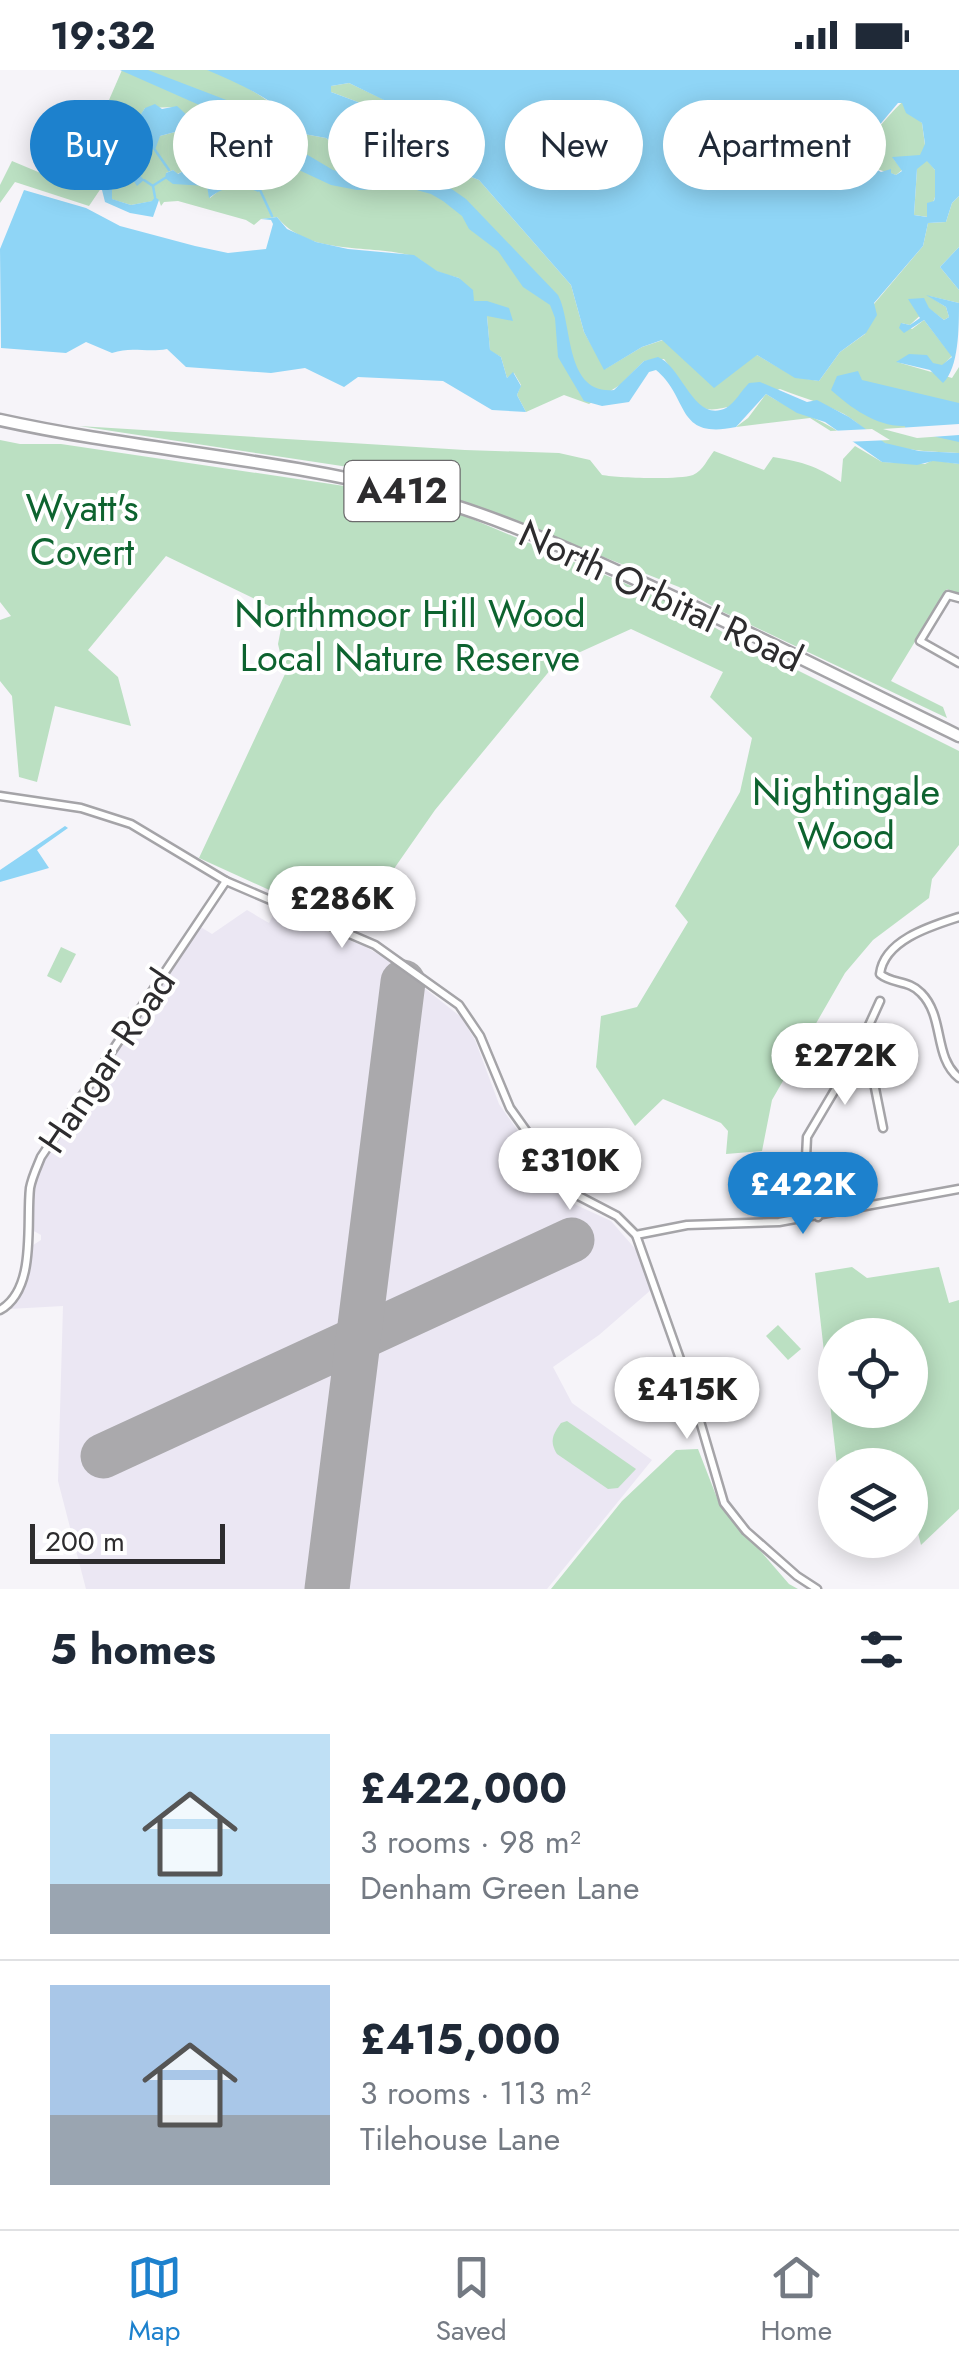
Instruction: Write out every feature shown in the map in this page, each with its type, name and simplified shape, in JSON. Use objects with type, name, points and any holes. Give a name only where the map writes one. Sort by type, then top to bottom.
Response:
[{"type":"main road","name":"North Orbital Road","points":[[0,420],[253,460],[410,492],[468,510],[576,552],[680,599],[959,736]]},
{"type":"street","points":[[959,598],[948,595],[920,640],[959,663]]},
{"type":"street","points":[[0,796],[81,808],[131,824],[226,880],[374,945],[459,1006],[480,1036],[510,1108],[569,1190],[616,1216],[636,1235],[690,1387],[724,1504],[746,1531],[817,1589]]},
{"type":"street","name":"Hangar Road","points":[[0,1310],[14,1298],[23,1275],[30,1188],[41,1157],[226,880]]},
{"type":"street","points":[[959,917],[916,934],[890,951],[881,963],[880,974],[921,992],[940,1032],[943,1057],[959,1078]]},
{"type":"street","points":[[818,1217],[806,1158],[807,1137],[855,1056],[880,1001]]},
{"type":"street","points":[[855,1056],[872,1078],[883,1128]]},
{"type":"street","points":[[636,1235],[688,1224],[818,1217],[959,1189]]},
{"type":"shaded area","points":[[247,910],[269,923],[275,911],[364,946],[390,961],[461,1017],[475,1040],[499,1104],[563,1195],[611,1221],[638,1252],[652,1289],[599,1335],[553,1367],[572,1403],[652,1460],[547,1589],[86,1589],[58,1481],[63,1306],[9,1309],[27,1276],[30,1247],[41,1240],[41,1235],[32,1230],[32,1192],[42,1161],[199,926],[212,934]]},
{"type":"green space","points":[[122,70],[208,70],[265,100],[173,100],[173,107],[153,108],[153,100],[109,100]]},
{"type":"green space","points":[[349,83],[385,100],[352,100],[331,92],[331,86]]},
{"type":"green space","points":[[912,95],[903,104],[922,123],[927,160],[935,170],[935,197],[928,217],[914,215],[917,169],[893,158],[902,170],[896,175],[886,171],[886,119]]},
{"type":"green space","points":[[173,133],[173,170],[166,173],[173,175],[173,190],[208,190],[210,198],[220,190],[308,190],[308,135],[326,138],[328,190],[485,190],[485,187],[571,285],[584,332],[605,369],[642,347],[663,340],[757,355],[795,377],[819,381],[840,352],[865,334],[874,304],[923,246],[928,223],[946,222],[952,203],[959,196],[959,247],[940,267],[959,290],[959,303],[929,296],[946,307],[949,317],[944,320],[928,308],[910,325],[901,323],[912,329],[924,320],[952,356],[942,366],[897,362],[952,378],[959,367],[959,453],[889,445],[844,414],[780,389],[730,406],[704,408],[687,393],[664,359],[644,361],[620,385],[589,404],[564,395],[526,412],[517,395],[521,385],[514,373],[507,378],[501,357],[490,351],[487,316],[498,316],[474,302],[459,278],[436,271],[409,255],[305,238],[277,217],[261,219],[254,225],[178,201],[161,206],[159,200],[131,205],[111,199],[112,190],[153,190],[153,141]]},
{"type":"green space","points":[[12,161],[30,169],[30,187],[15,182],[0,203],[0,185]]},
{"type":"green space","points":[[40,190],[100,190],[89,206]]},
{"type":"green space","points":[[766,394],[842,434],[837,435],[810,418],[736,427]]},
{"type":"green space","points":[[79,426],[559,453],[590,460],[602,475],[635,478],[693,475],[714,451],[764,470],[773,457],[794,461],[841,482],[843,459],[855,446],[882,462],[925,464],[933,460],[959,464],[959,595],[947,589],[891,681],[943,707],[947,718],[719,610],[679,587],[468,503],[355,468]]},
{"type":"green space","points":[[0,440],[61,444],[351,487],[465,516],[674,604],[733,638],[959,751],[959,845],[932,879],[929,898],[873,940],[845,973],[772,1100],[762,1151],[726,1154],[728,1131],[721,1123],[663,1099],[635,1126],[596,1067],[601,1016],[637,1007],[688,922],[675,906],[740,792],[752,738],[710,697],[723,672],[631,629],[556,663],[435,810],[354,926],[344,924],[199,858],[285,674],[278,644],[284,613],[166,556],[88,650],[118,677],[131,726],[55,706],[37,782],[19,777],[12,696],[0,681],[0,620],[11,616],[0,602]]},
{"type":"green space","points":[[61,947],[76,954],[61,983],[47,976]]},
{"type":"green space","points":[[852,1267],[867,1278],[939,1267],[949,1303],[959,1300],[959,1509],[928,1538],[928,1448],[835,1448],[833,1428],[928,1428],[928,1318],[820,1318],[815,1273]]},
{"type":"green space","points":[[778,1325],[801,1349],[788,1360],[766,1336]]},
{"type":"green space","points":[[567,1421],[636,1469],[618,1488],[608,1489],[557,1454],[553,1438],[561,1423]]},
{"type":"green space","points":[[698,1449],[719,1503],[789,1584],[798,1589],[551,1589],[622,1501],[676,1450]]},
{"type":"water","points":[[120,70],[148,70],[226,100],[188,100]]},
{"type":"water","points":[[207,70],[959,70],[959,196],[952,203],[946,222],[928,223],[923,246],[874,303],[877,315],[866,333],[840,352],[819,381],[795,378],[757,355],[714,388],[662,340],[604,370],[584,332],[571,285],[485,187],[485,100],[384,100],[349,83],[331,86],[331,92],[352,100],[328,100],[328,140],[308,135],[308,100],[266,100]],"holes":[[[927,161],[935,170],[935,197],[927,203],[927,217],[914,215],[917,169]]]},
{"type":"water","points":[[153,105],[162,109],[173,107],[173,133],[160,136],[155,150],[153,149]]},
{"type":"water","points":[[308,155],[328,167],[328,184],[308,174]]},
{"type":"water","points":[[173,170],[173,184],[165,178]]},
{"type":"water","points":[[24,190],[86,208],[120,226],[228,253],[266,249],[273,224],[261,219],[277,217],[287,229],[316,242],[414,255],[437,271],[459,278],[473,290],[474,301],[509,308],[513,321],[487,316],[490,350],[501,357],[507,378],[513,372],[521,386],[517,395],[526,412],[492,410],[443,381],[358,377],[344,387],[305,368],[271,373],[186,367],[167,349],[112,353],[86,342],[66,353],[1,348],[0,249]]},
{"type":"water","points":[[102,190],[112,190],[112,199],[131,205],[155,197],[159,200],[153,217],[130,213],[105,202]]},
{"type":"water","points":[[417,190],[453,190],[466,199],[558,295],[578,370],[598,389],[614,390],[644,361],[658,357],[705,408],[726,408],[749,383],[760,382],[807,402],[817,400],[885,443],[919,451],[959,453],[959,464],[882,462],[825,422],[797,413],[766,394],[736,427],[703,428],[686,414],[656,370],[649,372],[629,402],[602,406],[584,401],[558,357],[550,305],[523,287],[498,251],[469,229],[462,216],[431,194]]},
{"type":"water","points":[[959,247],[959,290],[940,267]]},
{"type":"water","points":[[926,295],[959,303],[955,357],[943,383],[930,370],[896,362],[909,354],[927,355],[933,363],[942,365],[952,357],[924,320],[904,333],[899,328],[901,323],[910,325],[920,318],[908,299],[924,298],[929,308],[944,320],[949,317],[946,307]]},
{"type":"water","points":[[858,371],[862,380],[959,403],[959,442],[905,430],[905,426],[875,420],[856,410],[831,390],[837,376]]},
{"type":"water","points":[[65,826],[68,828],[37,850],[49,868],[0,882],[0,870]]},
{"type":"pier","points":[[959,424],[959,435],[917,438],[883,429]]},
{"type":"pier","points":[[872,429],[890,440],[844,442],[830,431]]},
{"type":"waterway","points":[[155,150],[169,170]]},
{"type":"waterway","points":[[154,185],[165,178]]},
{"type":"waterway","points":[[153,186],[155,197]]},
{"type":"waterway","points":[[260,190],[272,216]]},
{"type":"runway","points":[[327,1589],[403,982]]},
{"type":"runway","points":[[103,1456],[572,1240]]},
{"type":"park label","name":"Wyatt's Covert","points":[[82,530]]},
{"type":"park label","name":"Northmoor Hill Wood Local Nature Reserve","points":[[410,636]]},
{"type":"park label","name":"Nightingale Wood","points":[[846,814]]}]
